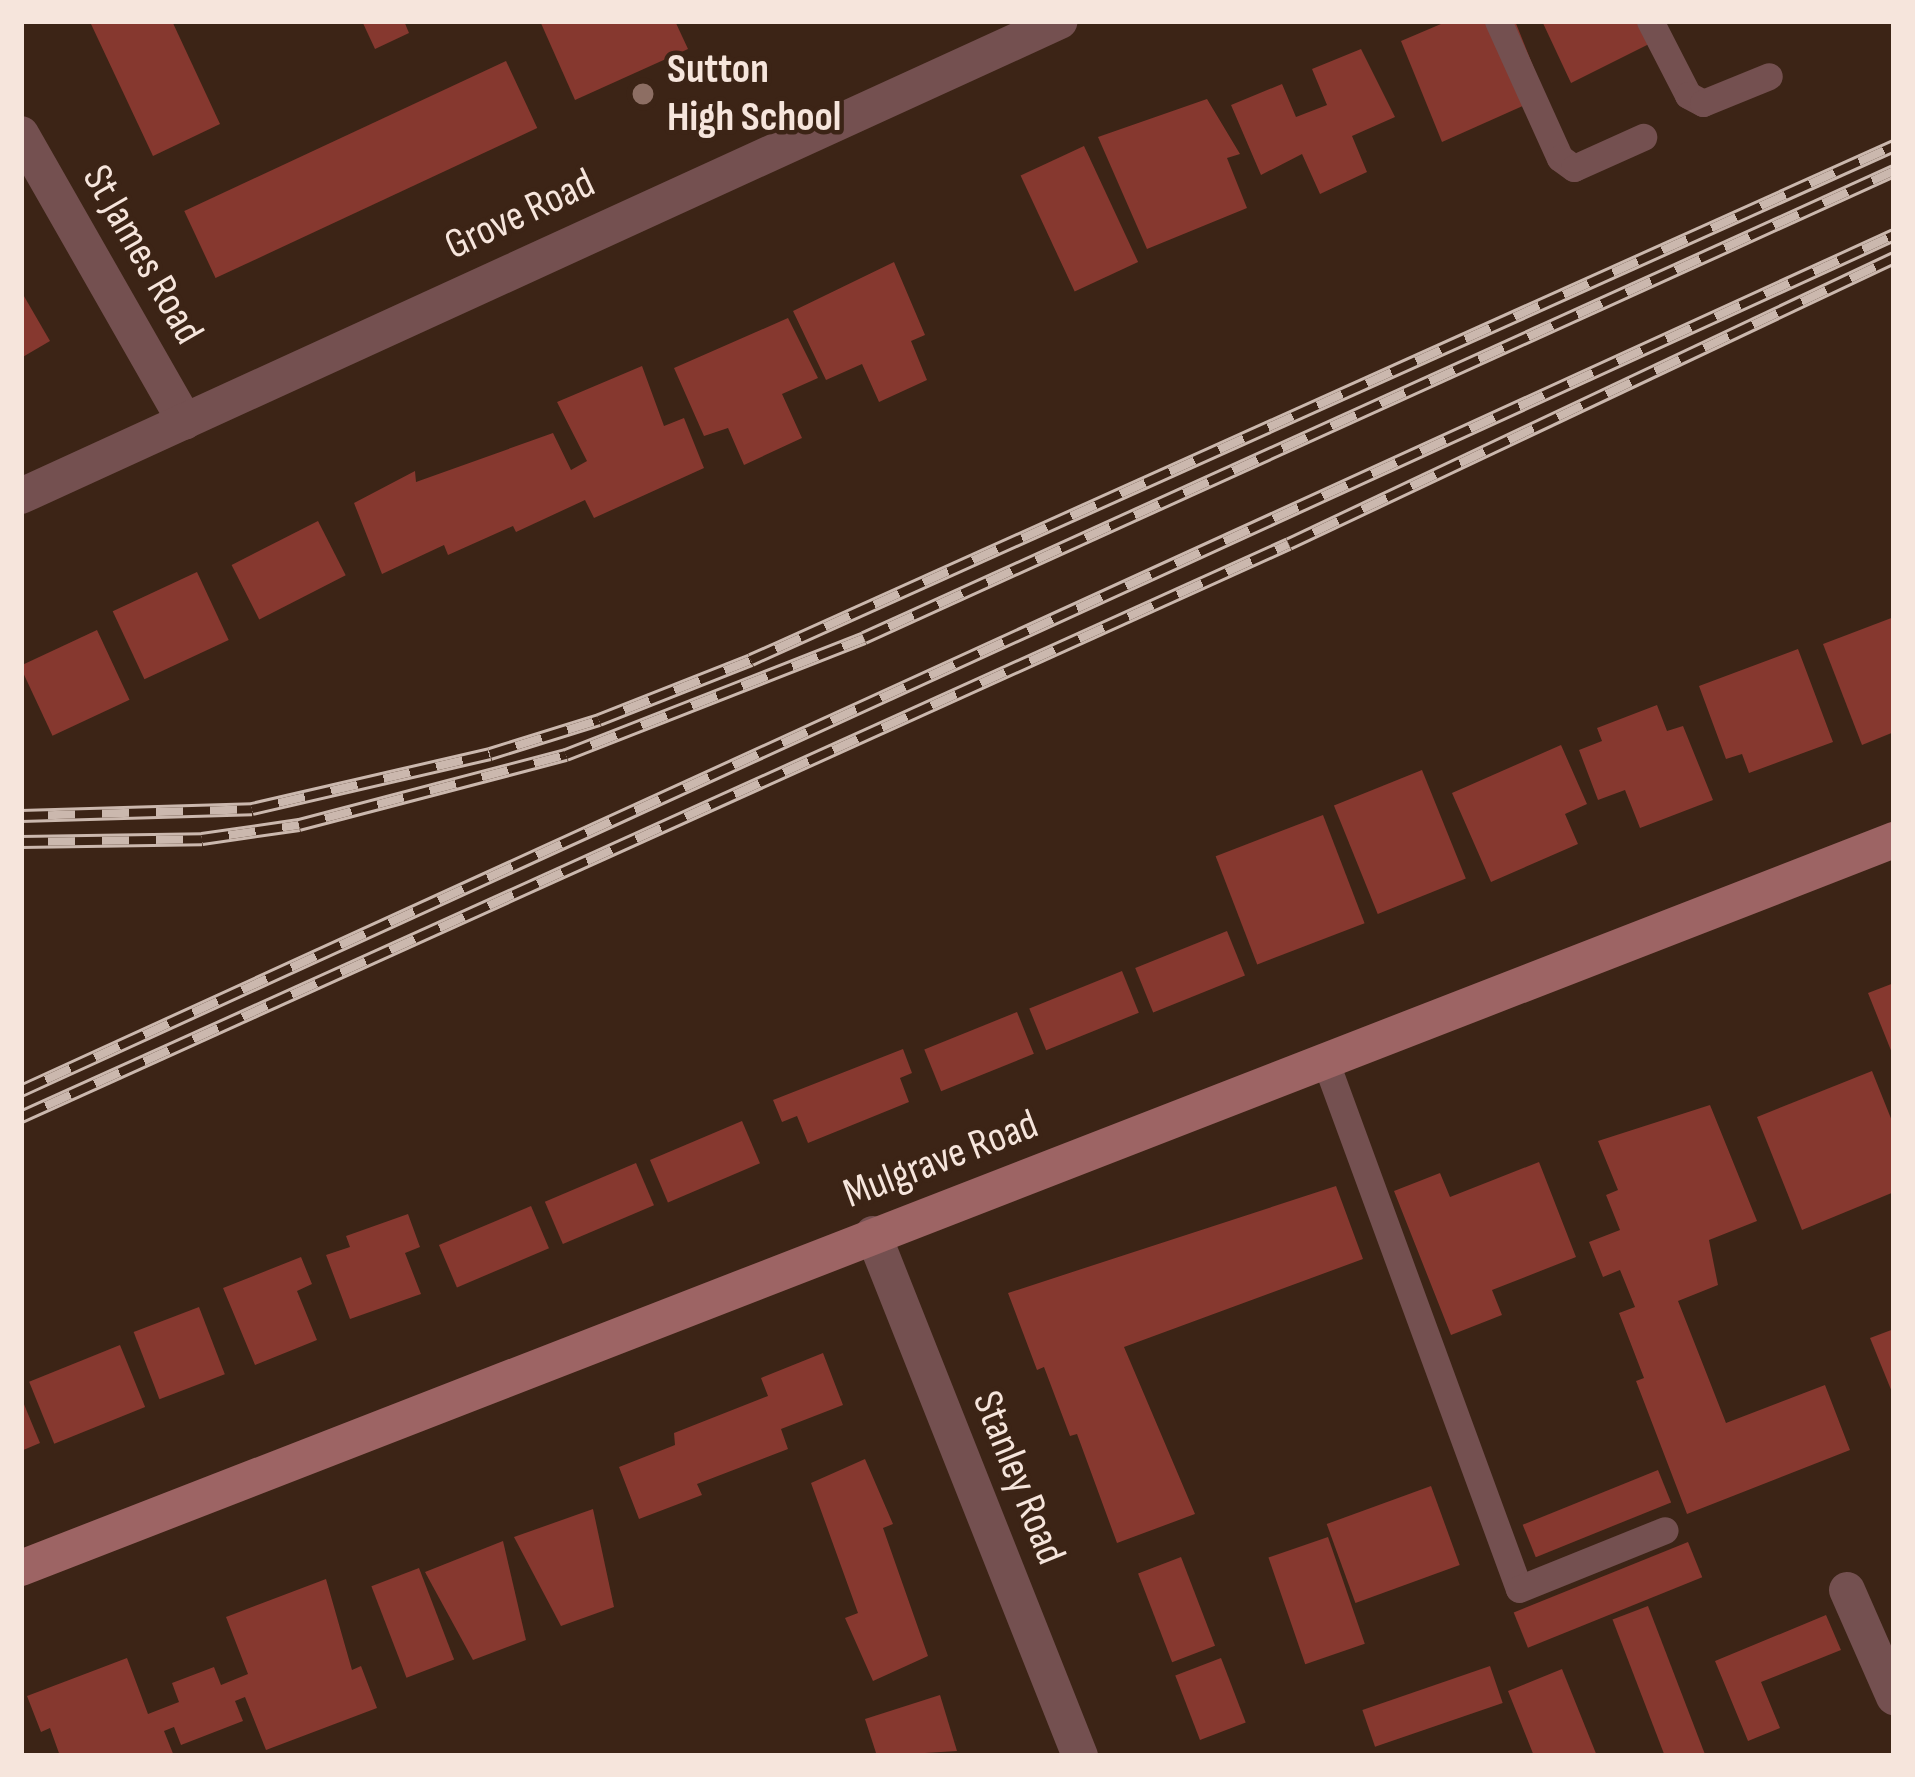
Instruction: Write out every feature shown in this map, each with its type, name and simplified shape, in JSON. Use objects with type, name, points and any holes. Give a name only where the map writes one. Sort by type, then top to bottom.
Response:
[{"type":"street","name":"Grove Road","points":[[21,496],[1060,21]]},
{"type":"street","name":"St James Road","points":[[21,134],[185,421]]},
{"type":"street","name":"Mulgrave Road","points":[[21,1568],[1894,840]]},
{"type":"street","name":"Stanley Road","points":[[873,1234],[1080,1756]]},
{"type":"street","points":[[1847,1590],[1894,1697]]},
{"type":"lane","points":[[1498,21],[1560,158],[1574,168],[1643,137]]},
{"type":"lane","points":[[1650,21],[1688,95],[1703,103],[1769,76]]},
{"type":"lane","points":[[1325,1060],[1519,1589],[1665,1530]]},
{"type":"building","points":[[172,21],[220,124],[153,156],[91,24]]},
{"type":"building","points":[[362,21],[404,21],[409,33],[375,49]]},
{"type":"building","points":[[540,21],[675,21],[688,49],[575,100]]},
{"type":"building","points":[[1448,21],[1515,21],[1545,96],[1442,142],[1401,41]]},
{"type":"building","points":[[1542,21],[1663,21],[1669,34],[1571,83]]},
{"type":"building","points":[[1361,49],[1395,117],[1352,136],[1367,172],[1320,194],[1302,154],[1261,175],[1231,105],[1282,84],[1296,117],[1327,105],[1312,69]]},
{"type":"building","points":[[506,61],[537,128],[216,278],[184,211]]},
{"type":"building","points":[[1207,99],[1240,154],[1227,158],[1247,208],[1147,249],[1098,137]]},
{"type":"building","points":[[1084,146],[1138,262],[1075,292],[1021,176]]},
{"type":"building","points":[[894,262],[925,335],[911,341],[927,380],[879,402],[862,364],[826,380],[793,311]]},
{"type":"building","points":[[21,291],[50,341],[21,358]]},
{"type":"building","points":[[788,318],[818,378],[782,394],[802,438],[744,465],[728,428],[704,436],[674,368]]},
{"type":"building","points":[[642,366],[664,426],[684,418],[704,468],[594,518],[585,500],[516,532],[513,526],[448,555],[444,545],[382,574],[354,503],[415,471],[416,482],[553,433],[571,470],[587,461],[557,402]]},
{"type":"building","points":[[318,521],[346,575],[259,619],[232,565]]},
{"type":"building","points":[[197,572],[229,640],[144,679],[113,611]]},
{"type":"building","points":[[1894,617],[1894,732],[1862,745],[1823,644]]},
{"type":"building","points":[[97,630],[130,700],[53,736],[21,665]]},
{"type":"building","points":[[1798,649],[1833,742],[1749,773],[1742,754],[1726,759],[1699,686]]},
{"type":"building","points":[[1657,705],[1667,731],[1683,726],[1713,800],[1640,828],[1625,790],[1598,800],[1579,750],[1602,741],[1597,728]]},
{"type":"building","points":[[1561,745],[1587,804],[1565,814],[1578,844],[1491,882],[1452,793]]},
{"type":"building","points":[[1422,770],[1466,878],[1378,914],[1334,806]]},
{"type":"building","points":[[1323,815],[1365,923],[1257,965],[1216,856]]},
{"type":"building","points":[[1227,931],[1245,976],[1153,1013],[1135,968]]},
{"type":"building","points":[[1122,971],[1139,1013],[1046,1050],[1029,1008]]},
{"type":"building","points":[[1894,983],[1894,1058],[1868,993]]},
{"type":"building","points":[[1017,1012],[1034,1054],[941,1091],[924,1049]]},
{"type":"building","points":[[903,1049],[912,1073],[900,1078],[909,1102],[808,1143],[797,1116],[782,1122],[773,1100]]},
{"type":"building","points":[[1872,1071],[1894,1126],[1894,1192],[1802,1230],[1757,1117]]},
{"type":"building","points":[[1710,1105],[1757,1221],[1709,1240],[1718,1285],[1678,1301],[1726,1423],[1825,1385],[1850,1450],[1687,1514],[1636,1381],[1644,1378],[1619,1313],[1635,1307],[1620,1270],[1603,1277],[1589,1242],[1620,1230],[1606,1195],[1618,1190],[1598,1141]]},
{"type":"building","points":[[742,1121],[760,1163],[668,1202],[650,1160]]},
{"type":"building","points":[[1539,1162],[1576,1257],[1492,1290],[1502,1315],[1451,1335],[1394,1191],[1440,1173],[1450,1197]]},
{"type":"building","points":[[636,1163],[654,1205],[563,1244],[545,1202]]},
{"type":"building","points":[[1336,1186],[1363,1259],[1124,1347],[1195,1514],[1117,1543],[1077,1434],[1070,1436],[1044,1367],[1037,1370],[1008,1293]]},
{"type":"building","points":[[531,1206],[549,1248],[457,1287],[439,1245]]},
{"type":"building","points":[[408,1214],[420,1247],[405,1253],[421,1294],[350,1319],[326,1255],[350,1247],[346,1236]]},
{"type":"building","points":[[301,1257],[312,1284],[297,1291],[317,1340],[255,1365],[223,1288]]},
{"type":"building","points":[[199,1307],[225,1374],[159,1399],[134,1332]]},
{"type":"building","points":[[1894,1329],[1894,1397],[1870,1338]]},
{"type":"building","points":[[120,1345],[145,1407],[54,1444],[29,1382]]},
{"type":"building","points":[[823,1353],[843,1405],[781,1429],[788,1449],[697,1484],[702,1495],[639,1519],[619,1467],[675,1445],[674,1433],[768,1396],[761,1378]]},
{"type":"building","points":[[21,1397],[40,1443],[21,1451]]},
{"type":"building","points":[[865,1459],[893,1524],[883,1528],[928,1656],[873,1681],[845,1618],[858,1613],[811,1483]]},
{"type":"building","points":[[1658,1470],[1671,1502],[1536,1557],[1523,1525]]},
{"type":"building","points":[[1431,1486],[1460,1565],[1355,1603],[1327,1524]]},
{"type":"building","points":[[593,1509],[614,1607],[561,1626],[514,1537]]},
{"type":"building","points":[[1328,1537],[1365,1644],[1305,1664],[1268,1558]]},
{"type":"building","points":[[503,1541],[526,1640],[473,1660],[425,1572]]},
{"type":"building","points":[[1688,1542],[1702,1577],[1528,1648],[1514,1612]]},
{"type":"building","points":[[1181,1557],[1215,1646],[1172,1662],[1138,1573]]},
{"type":"building","points":[[419,1568],[454,1659],[407,1678],[371,1586]]},
{"type":"building","points":[[326,1579],[352,1670],[361,1666],[377,1708],[266,1750],[245,1697],[235,1701],[243,1721],[181,1745],[174,1727],[164,1731],[174,1756],[60,1756],[50,1728],[41,1732],[27,1696],[127,1658],[148,1714],[179,1702],[172,1683],[214,1667],[221,1685],[248,1674],[226,1617]]},
{"type":"building","points":[[1648,1606],[1706,1756],[1665,1756],[1613,1620]]},
{"type":"building","points":[[1826,1615],[1841,1650],[1761,1682],[1780,1728],[1748,1741],[1715,1661]]},
{"type":"building","points":[[1221,1658],[1246,1722],[1200,1740],[1175,1676]]},
{"type":"building","points":[[1490,1666],[1503,1703],[1375,1747],[1362,1710]]},
{"type":"building","points":[[1562,1669],[1597,1756],[1534,1756],[1508,1691]]},
{"type":"building","points":[[940,1695],[957,1751],[877,1756],[865,1719]]},
{"type":"railway","points":[[21,816],[252,809],[490,754],[599,720],[751,660],[1894,146]]},
{"type":"railway","points":[[21,842],[202,839],[299,825],[566,755],[864,638],[1894,171]]},
{"type":"railway","points":[[21,1091],[1894,235]]},
{"type":"railway","points":[[21,1117],[1289,544],[1894,258]]},
{"type":"place","name":"Sutton High School","points":[[643,94]]}]
